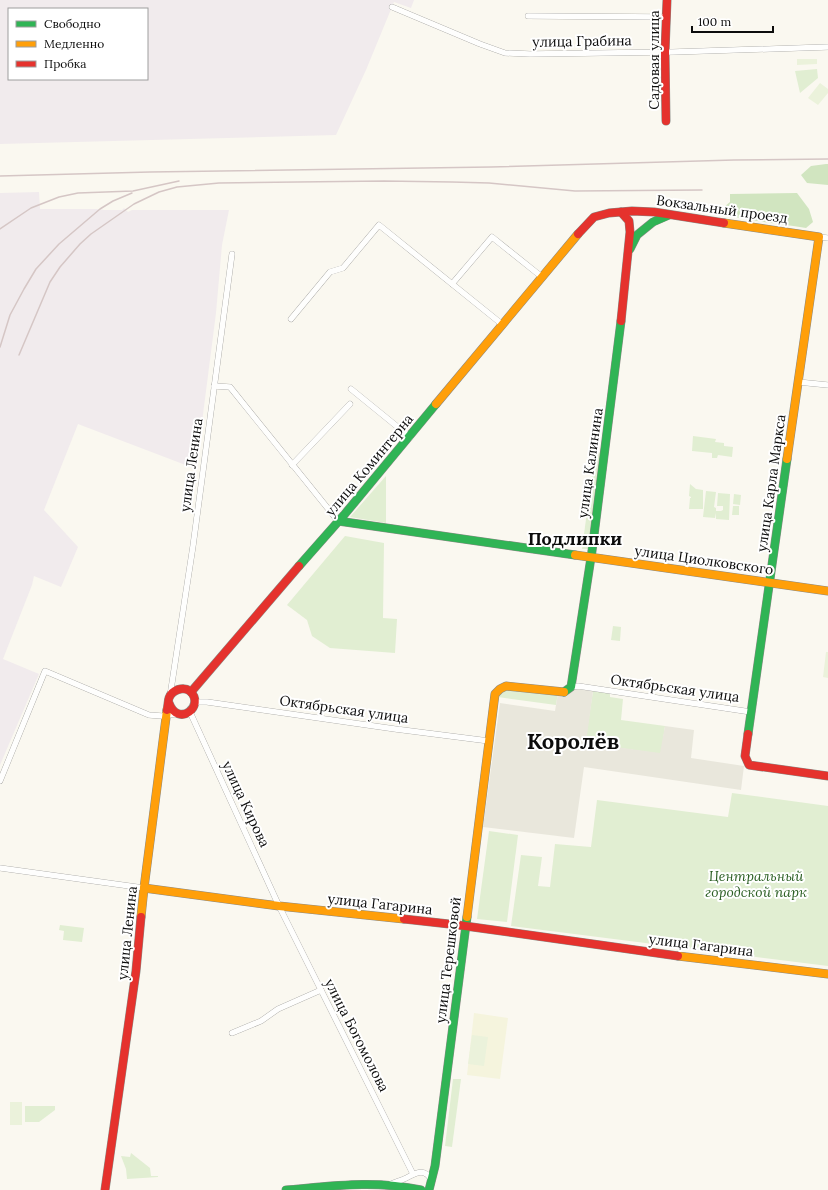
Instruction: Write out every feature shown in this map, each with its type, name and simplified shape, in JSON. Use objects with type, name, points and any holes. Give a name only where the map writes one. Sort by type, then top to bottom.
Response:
[{"type":"street","name":"Садовая улица","points":[[666,121],[665,52],[667,0]]},
{"type":"street","name":"улица Грабина","points":[[392,7],[505,53],[665,52],[828,47]]},
{"type":"street","points":[[528,16],[666,17]]},
{"type":"street","name":"Вокзальный проезд","points":[[580,231],[594,217],[609,213],[632,211],[654,212],[818,237]]},
{"type":"street","name":"улица Калинина","points":[[567,689],[590,557],[607,439],[625,291],[630,232],[629,221],[621,212]]},
{"type":"street","points":[[653,222],[654,212]]},
{"type":"street","points":[[627,257],[637,235],[653,222],[669,215]]},
{"type":"street","points":[[291,319],[330,272],[343,268],[379,225],[503,325]]},
{"type":"street","name":"улица Коминтерна","points":[[191,692],[410,437],[580,231]]},
{"type":"street","points":[[452,284],[492,237],[542,277]]},
{"type":"street","points":[[818,237],[828,238]]},
{"type":"street","name":"улица Карла Маркса","points":[[818,237],[745,756],[749,765],[828,776]]},
{"type":"street","name":"улица Ленина","points":[[105,1190],[136,971],[144,888],[169,700],[193,546],[232,254]]},
{"type":"street","points":[[798,382],[828,386]]},
{"type":"street","points":[[214,386],[230,387],[338,521]]},
{"type":"street","points":[[351,389],[410,437]]},
{"type":"street","points":[[292,465],[350,404]]},
{"type":"street","name":"улица Циолковского","points":[[338,521],[828,591]]},
{"type":"street","points":[[0,781],[45,671],[149,715],[168,716],[190,712],[194,708],[195,702],[191,692],[186,689],[179,688],[173,692],[169,700],[171,709],[176,714]]},
{"type":"street","points":[[172,678],[179,688]]},
{"type":"street","name":"улица Терешковой","points":[[431,1188],[495,694],[506,686],[567,689]]},
{"type":"street","name":"Октябрьская улица","points":[[567,689],[578,686],[752,712]]},
{"type":"street","name":"Октябрьская улица","points":[[195,702],[207,702],[489,742]]},
{"type":"street","name":"улица Кирова","points":[[190,712],[279,906]]},
{"type":"street","name":"улица Гагарина","points":[[0,868],[279,906],[466,926],[625,949],[828,974]]},
{"type":"street","name":"улица Богомолова","points":[[279,906],[413,1174]]},
{"type":"street","points":[[232,1033],[261,1021],[278,1009],[321,990]]},
{"type":"street","points":[[390,1184],[420,1172],[429,1176],[431,1188]]},
{"type":"street","points":[[286,1190],[369,1184],[390,1184],[421,1190]]},
{"type":"shaded area","points":[[0,0],[414,0],[411,8],[394,2],[366,70],[336,135],[0,144]]},
{"type":"shaded area","points":[[39,192],[40,209],[122,210],[124,208],[128,212],[132,210],[229,210],[222,245],[216,313],[196,469],[78,424],[44,510],[78,547],[61,587],[34,576],[32,585],[3,659],[39,674],[0,765],[0,193]]},
{"type":"shaded area","points":[[575,689],[593,691],[586,743],[660,753],[665,726],[694,730],[691,758],[744,766],[741,790],[584,767],[574,838],[483,827],[500,703],[555,711],[558,693]]},
{"type":"green space","points":[[797,59],[817,59],[817,64],[797,65]]},
{"type":"green space","points":[[817,69],[818,78],[800,93],[795,71]]},
{"type":"green space","points":[[820,83],[828,89],[828,93],[818,105],[808,98]]},
{"type":"green space","points":[[828,164],[828,185],[807,183],[801,175],[811,166]]},
{"type":"green space","points":[[797,193],[809,209],[813,222],[806,228],[755,221],[724,214],[724,207],[730,202],[730,194]]},
{"type":"green space","points":[[693,436],[716,439],[715,442],[724,443],[724,446],[733,447],[732,457],[718,455],[717,458],[712,458],[712,453],[692,451]]},
{"type":"green space","points":[[595,452],[603,453],[590,549],[582,549]]},
{"type":"green space","points":[[386,476],[386,523],[350,517]]},
{"type":"green space","points":[[690,484],[696,489],[703,490],[703,509],[689,509],[691,498],[689,496]]},
{"type":"green space","points":[[706,491],[716,492],[714,507],[716,508],[716,511],[723,510],[723,506],[717,506],[718,493],[730,494],[729,520],[716,519],[716,513],[715,518],[703,517]]},
{"type":"green space","points":[[734,494],[741,495],[740,505],[733,504]]},
{"type":"green space","points":[[733,506],[739,506],[739,515],[732,515]]},
{"type":"green space","points":[[345,536],[384,543],[383,618],[397,619],[395,653],[330,648],[312,636],[307,620],[287,605]]},
{"type":"green space","points":[[613,626],[621,627],[620,641],[611,640]]},
{"type":"green space","points":[[826,652],[828,652],[828,678],[823,677]]},
{"type":"green space","points":[[503,689],[558,693],[556,705],[498,697]]},
{"type":"green space","points":[[593,691],[610,693],[610,697],[623,699],[621,720],[665,726],[661,754],[585,743]]},
{"type":"green space","name":"Центральный городской парк","points":[[732,793],[828,806],[828,966],[511,926],[521,855],[542,857],[538,886],[550,887],[555,844],[591,847],[597,800],[728,817]]},
{"type":"green space","points":[[489,831],[518,835],[507,922],[477,919]]},
{"type":"green space","points":[[60,925],[84,928],[82,942],[63,940],[64,931],[59,930]]},
{"type":"green space","points":[[474,1013],[508,1018],[500,1079],[467,1075]]},
{"type":"green space","points":[[472,1035],[488,1037],[484,1066],[468,1064]]},
{"type":"green space","points":[[453,1079],[461,1079],[452,1147],[445,1146]]},
{"type":"green space","points":[[10,1102],[22,1102],[22,1125],[10,1125]]},
{"type":"green space","points":[[25,1106],[55,1106],[55,1110],[39,1122],[25,1122]]},
{"type":"green space","points":[[131,1153],[150,1168],[151,1176],[158,1177],[127,1179],[126,1169],[121,1156],[130,1157]]},
{"type":"railway","points":[[0,176],[828,159]]},
{"type":"railway","points":[[0,229],[31,208],[59,197],[78,193],[133,191],[179,181]]},
{"type":"railway","points":[[19,355],[50,282],[60,267],[80,244],[91,234],[134,204],[159,192],[177,187],[219,183],[384,181],[489,183],[575,191],[702,190]]},
{"type":"railway","points":[[0,347],[10,315],[36,269],[59,244],[100,209],[113,201],[132,193]]},
{"type":"traffic: fast","points":[[630,249],[637,235],[653,222],[669,215]]},
{"type":"traffic: fast","points":[[564,692],[571,687],[592,551],[621,321]]},
{"type":"traffic: fast","points":[[299,566],[344,515],[436,404]]},
{"type":"traffic: fast","points":[[748,734],[787,459]]},
{"type":"traffic: fast","points":[[338,521],[575,555]]},
{"type":"traffic: fast","points":[[429,1190],[435,1166],[467,917]]},
{"type":"traffic: fast","points":[[286,1190],[354,1185],[387,1185],[421,1190]]},
{"type":"traffic: slow","points":[[724,223],[819,237],[787,459]]},
{"type":"traffic: slow","points":[[436,404],[578,234]]},
{"type":"traffic: slow","points":[[575,555],[828,591]]},
{"type":"traffic: slow","points":[[467,917],[495,694],[506,686],[564,692]]},
{"type":"traffic: slow","points":[[141,917],[167,710]]},
{"type":"traffic: slow","points":[[144,888],[279,906],[404,919]]},
{"type":"traffic: slow","points":[[678,956],[828,974]]},
{"type":"traffic: jam","points":[[666,121],[665,52],[667,0]]},
{"type":"traffic: jam","points":[[578,234],[594,217],[609,213],[632,211],[654,212],[724,223]]},
{"type":"traffic: jam","points":[[621,212],[629,221],[630,232],[621,321]]},
{"type":"traffic: jam","points":[[191,692],[299,566]]},
{"type":"traffic: jam","points":[[167,710],[170,695],[181,689],[190,691],[194,697],[195,703],[193,708],[184,714],[178,714],[173,710],[169,703]]},
{"type":"traffic: jam","points":[[748,734],[745,756],[749,765],[828,776]]},
{"type":"traffic: jam","points":[[105,1190],[136,971],[141,917]]},
{"type":"traffic: jam","points":[[404,919],[458,925],[678,956]]},
{"type":"district","name":"Подлипки","points":[[575,538]]},
{"type":"district","name":"Королёв","points":[[573,741]]}]
